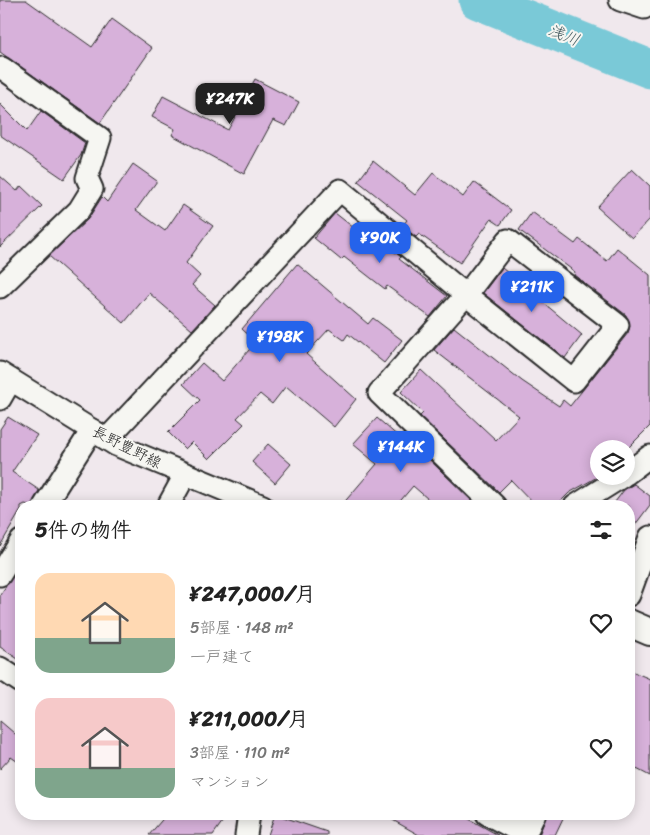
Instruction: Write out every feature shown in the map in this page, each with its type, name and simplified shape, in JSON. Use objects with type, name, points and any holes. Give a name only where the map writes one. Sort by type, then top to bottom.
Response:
[{"type":"main road","points":[[635,626],[650,632]]},
{"type":"street","points":[[620,0],[644,8],[648,0]]},
{"type":"street","points":[[0,287],[79,210],[92,189],[88,178],[100,138],[2,68]]},
{"type":"street","points":[[49,500],[100,435],[340,190],[466,295],[574,381],[618,324],[508,240],[466,295],[378,393],[489,500]]},
{"type":"street","points":[[0,399],[6,377]]},
{"type":"street","name":"長野豊野線","points":[[6,377],[100,435],[185,475],[248,500]]},
{"type":"street","points":[[635,467],[650,456]]},
{"type":"street","points":[[171,500],[185,475]]},
{"type":"street","points":[[585,500],[609,485]]},
{"type":"street","points":[[635,578],[650,537]]},
{"type":"street","points":[[0,574],[15,550]]},
{"type":"street","points":[[0,668],[15,678]]},
{"type":"street","points":[[246,835],[248,820]]},
{"type":"street","points":[[505,820],[526,827]]},
{"type":"building","points":[[0,0],[26,0],[92,47],[112,19],[152,48],[100,123],[0,52]]},
{"type":"building","points":[[255,79],[299,102],[286,126],[273,120],[244,174],[172,135],[175,129],[152,117],[163,96],[228,130]]},
{"type":"building","points":[[0,104],[27,131],[41,111],[85,143],[81,155],[64,179],[0,135]]},
{"type":"building","points":[[373,161],[415,195],[433,173],[463,197],[474,182],[511,210],[500,225],[491,219],[460,263],[419,234],[416,237],[402,226],[407,220],[358,181]]},
{"type":"building","points":[[133,164],[157,181],[136,210],[165,231],[183,205],[213,226],[186,263],[200,276],[192,285],[215,305],[192,330],[149,293],[124,323],[49,256],[88,219],[102,197],[107,202]]},
{"type":"building","points":[[632,169],[650,186],[650,219],[632,238],[597,207]]},
{"type":"building","points":[[0,176],[17,191],[21,186],[42,206],[0,247]]},
{"type":"building","points":[[532,212],[575,244],[579,239],[607,261],[617,248],[650,275],[650,426],[635,441],[590,440],[590,481],[569,493],[562,500],[530,500],[511,480],[499,492],[420,416],[423,413],[401,392],[421,370],[496,440],[519,416],[434,350],[454,327],[522,381],[559,406],[563,400],[570,406],[628,333],[630,326],[626,315],[574,275],[575,272],[519,230]]},
{"type":"building","points":[[335,213],[373,243],[375,240],[385,248],[387,246],[401,257],[399,259],[447,296],[430,317],[387,286],[385,289],[344,257],[341,260],[314,238]]},
{"type":"building","points":[[297,264],[368,324],[373,318],[402,340],[384,363],[348,334],[344,340],[329,329],[306,354],[356,399],[334,427],[286,386],[272,404],[260,394],[237,418],[244,424],[209,459],[192,442],[185,449],[168,432],[200,400],[183,384],[202,363],[222,381],[256,342],[242,329]]},
{"type":"building","points":[[502,268],[582,335],[565,358],[483,293]]},
{"type":"building","points":[[8,417],[37,435],[12,472],[39,490],[35,500],[15,500],[15,520],[0,546],[0,429]]},
{"type":"building","points":[[377,418],[400,438],[403,434],[471,500],[429,500],[413,486],[401,500],[346,500],[377,464],[353,444]]},
{"type":"building","points":[[268,444],[291,464],[275,483],[252,462]]},
{"type":"building","points":[[635,485],[650,496],[650,505],[635,525],[635,500],[616,500],[624,490]]},
{"type":"building","points":[[15,573],[15,657],[0,647],[0,595]]},
{"type":"building","points":[[635,673],[650,679],[650,776],[635,768]]},
{"type":"building","points":[[0,721],[15,734],[15,760],[11,757],[0,769]]},
{"type":"building","points":[[162,820],[224,820],[213,835],[149,835]]},
{"type":"building","points":[[273,820],[292,820],[327,832],[327,835],[268,835]]},
{"type":"building","points":[[393,820],[471,820],[498,835],[419,835]]},
{"type":"building","points":[[545,820],[562,820],[555,835],[539,835]]},
{"type":"waterway","name":"浅川","points":[[478,0],[650,69]]}]
